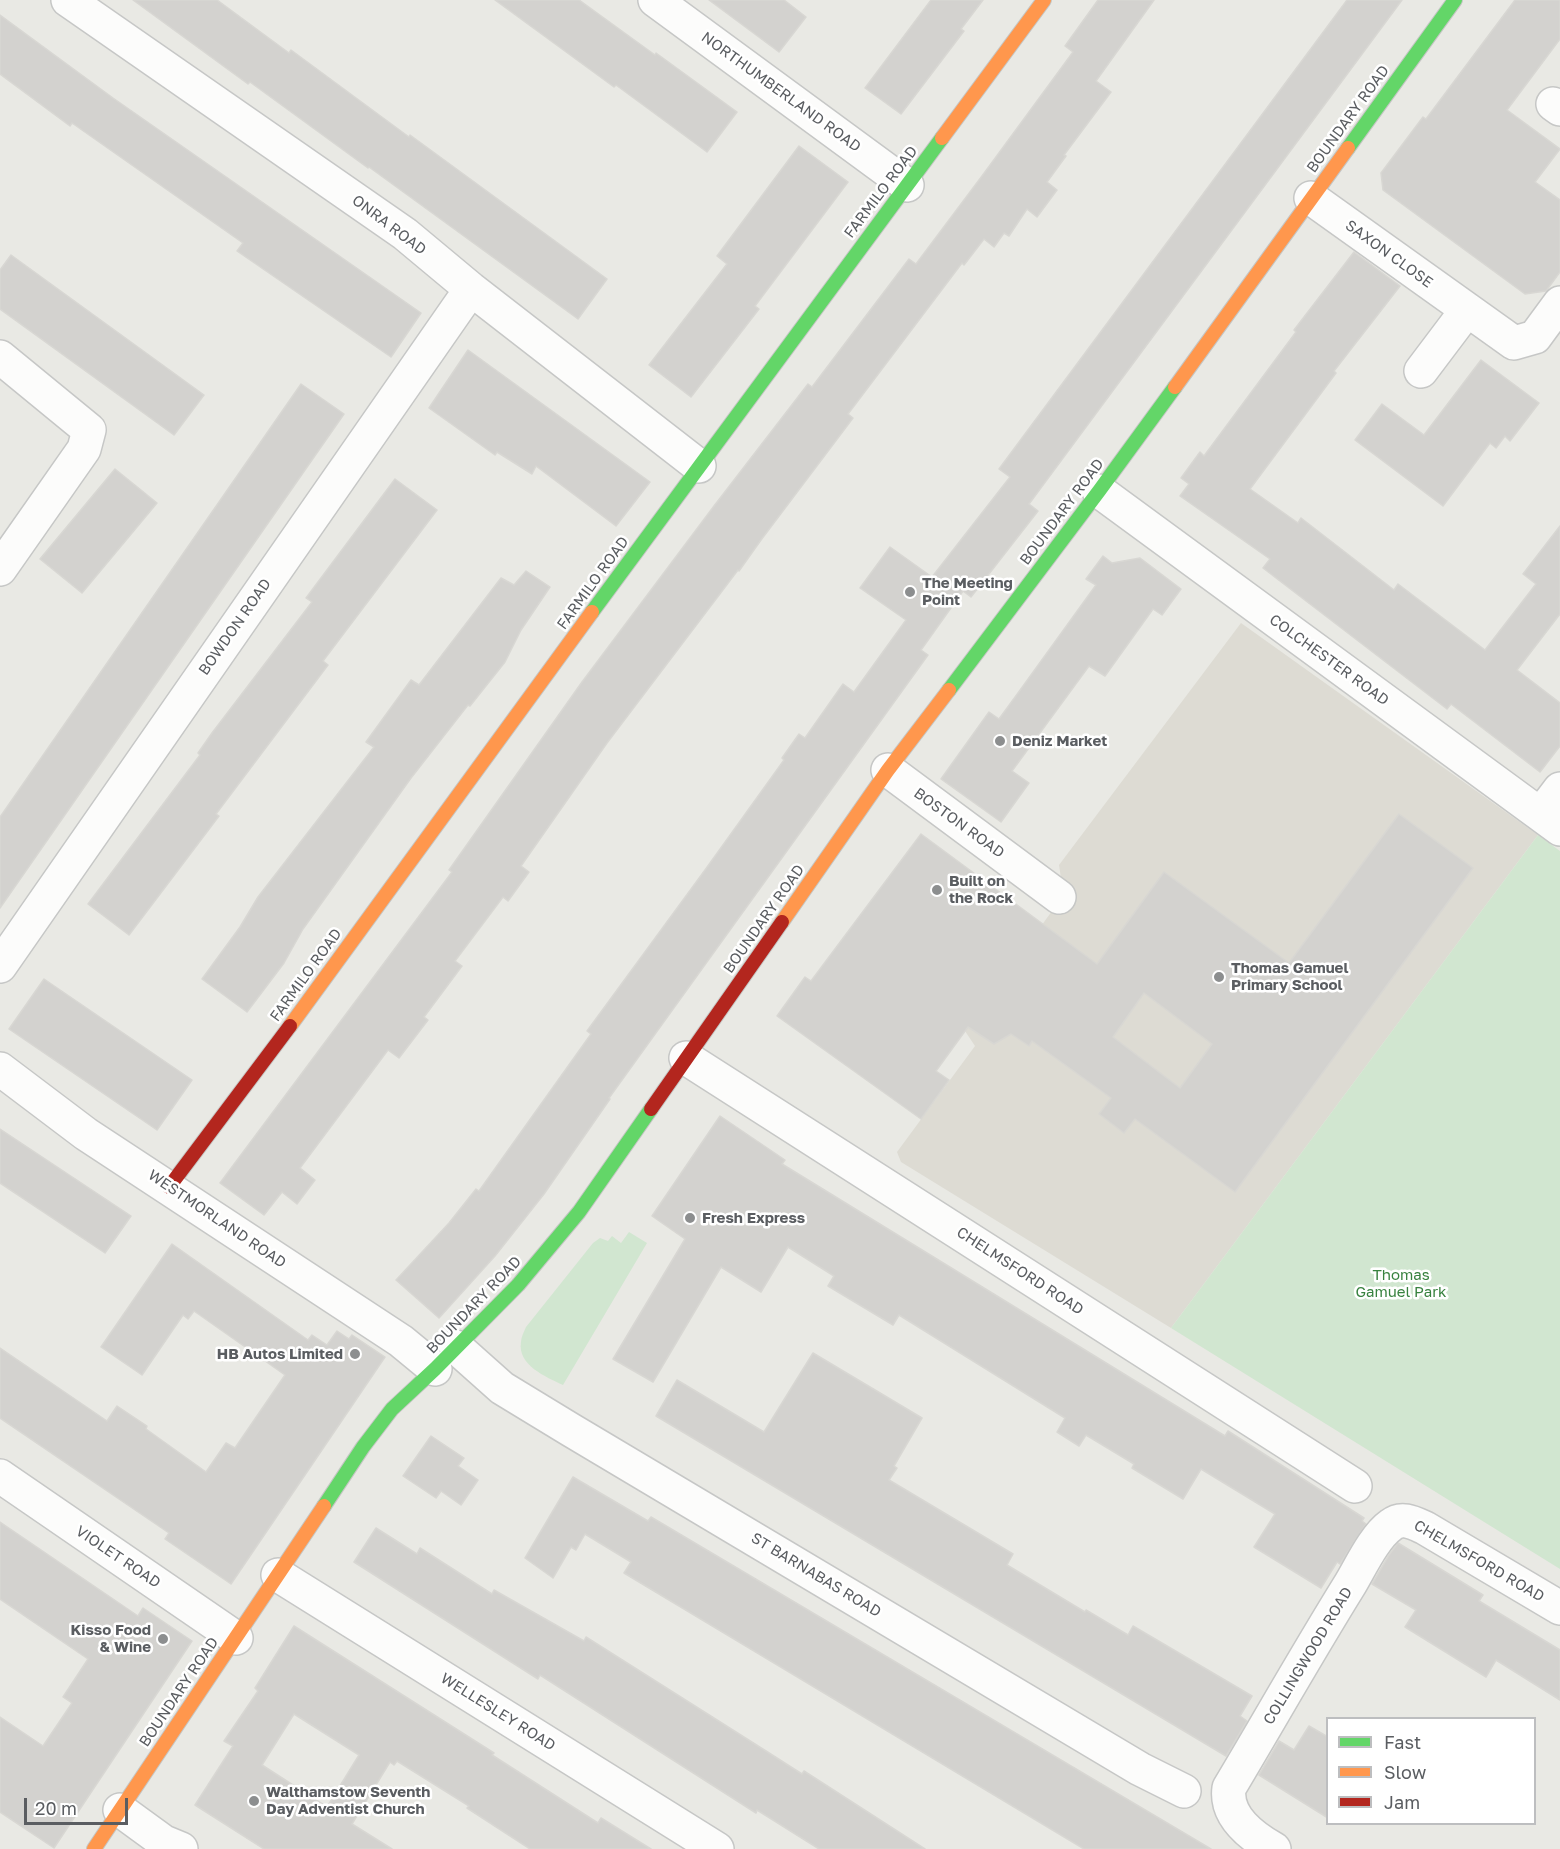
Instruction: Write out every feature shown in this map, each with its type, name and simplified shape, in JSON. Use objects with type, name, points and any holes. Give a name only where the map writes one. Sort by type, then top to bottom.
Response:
[{"type":"street","name":"ONRA ROAD","points":[[68,0],[405,234],[471,289],[699,466]]},
{"type":"street","name":"NORTHUMBERLAND ROAD","points":[[655,0],[907,185]]},
{"type":"street","name":"FARMILO ROAD","points":[[169,1187],[315,992],[699,466],[1044,0]]},
{"type":"street","name":"BOUNDARY ROAD","points":[[94,1849],[363,1447],[392,1409],[518,1285],[579,1212],[888,770],[1099,491],[1455,0]]},
{"type":"street","name":"SAXON CLOSE","points":[[1311,198],[1514,343],[1535,337],[1560,303]]},
{"type":"street","name":"BOWDON ROAD","points":[[0,966],[471,289]]},
{"type":"street","points":[[1421,371],[1467,310]]},
{"type":"street","points":[[0,357],[89,430],[84,449],[0,569]]},
{"type":"street","name":"COLCHESTER ROAD","points":[[1099,491],[1554,811]]},
{"type":"street","name":"BOSTON ROAD","points":[[888,770],[1059,897]]},
{"type":"street","name":"CHELMSFORD ROAD","points":[[686,1058],[1355,1486]]},
{"type":"street","name":"WESTMORLAND ROAD","points":[[0,1070],[86,1134],[400,1341],[445,1358]]},
{"type":"street","name":"ST BARNABAS ROAD","points":[[445,1358],[502,1388],[1140,1769],[1184,1791]]},
{"type":"street","name":"VIOLET ROAD","points":[[0,1476],[236,1638]]},
{"type":"street","name":"CHELMSFORD ROAD","points":[[1396,1522],[1408,1521],[1425,1528],[1560,1608]]},
{"type":"street","name":"COLLINGWOOD ROAD","points":[[1274,1849],[1258,1840],[1240,1822],[1230,1803],[1228,1796],[1230,1788],[1379,1538],[1389,1526],[1396,1522]]},
{"type":"street","name":"WELLESLEY ROAD","points":[[278,1575],[717,1849]]},
{"type":"street","points":[[120,1810],[164,1842],[181,1849]]},
{"type":"shaded area","name":"Thomas Gamuel Primary School","points":[[1241,623],[1538,835],[1171,1328],[901,1162],[897,1152],[975,1046],[965,1031],[1052,911],[1063,891],[1059,865]]},
{"type":"green space","name":"Thomas Gamuel Park","points":[[1538,835],[1560,851],[1560,1569],[1171,1328]]},
{"type":"green space","points":[[629,1232],[647,1243],[563,1385],[541,1374],[523,1357],[522,1338],[526,1327],[593,1243],[600,1238],[608,1241],[612,1236],[621,1243]]},
{"type":"building","points":[[133,0],[217,0],[289,53],[291,50],[409,137],[410,135],[607,279],[578,319]]},
{"type":"building","points":[[495,0],[579,0],[737,112],[707,152]]},
{"type":"building","points":[[709,0],[784,0],[806,17],[779,52]]},
{"type":"building","points":[[931,0],[983,0],[961,29],[964,31],[901,114],[865,88]]},
{"type":"building","points":[[1098,0],[1154,0],[1096,81],[1111,92],[1047,182],[1057,190],[1037,217],[1027,209],[1009,236],[1004,233],[994,247],[984,239],[964,265],[962,263],[848,414],[853,418],[607,743],[521,866],[529,872],[508,901],[503,897],[455,961],[462,966],[424,1017],[428,1020],[399,1058],[388,1050],[300,1168],[315,1180],[297,1204],[282,1192],[264,1215],[220,1183],[452,872],[449,870],[582,682],[714,506],[808,384],[812,387],[909,259],[916,264],[982,176],[1073,52],[1065,46]]},
{"type":"building","points":[[1347,0],[1402,0],[1029,504],[1038,511],[971,597],[963,591],[921,650],[928,655],[609,1098],[544,1194],[495,1256],[439,1318],[396,1280],[449,1223],[476,1189],[479,1191],[591,1034],[587,1031],[784,760],[782,758],[799,734],[805,738],[843,684],[854,692],[906,620],[860,588],[890,547],[932,577],[1010,477],[999,469]]},
{"type":"building","points":[[1515,0],[1560,0],[1560,39],[1507,110],[1560,149],[1535,182],[1560,200],[1560,272],[1546,291],[1525,294],[1383,190],[1381,173],[1423,117],[1426,119]]},
{"type":"building","points":[[0,15],[113,98],[421,313],[391,357],[237,251],[243,243],[72,123],[70,126],[0,74]]},
{"type":"building","points":[[799,146],[848,182],[755,306],[759,309],[691,397],[649,365],[727,264],[717,256]]},
{"type":"building","points":[[1354,252],[1400,286],[1334,371],[1336,373],[1250,489],[1298,523],[1301,518],[1394,590],[1398,584],[1485,650],[1536,584],[1523,574],[1560,526],[1560,614],[1517,670],[1560,703],[1560,746],[1540,772],[1451,704],[1447,709],[1263,568],[1270,559],[1180,496],[1189,484],[1181,478],[1200,452],[1204,456],[1296,332],[1294,330]]},
{"type":"building","points":[[11,255],[204,395],[174,435],[0,309],[0,270]]},
{"type":"building","points":[[468,350],[650,482],[616,526],[536,466],[532,474],[497,452],[495,455],[429,408]]},
{"type":"building","points":[[1481,360],[1539,403],[1510,441],[1505,436],[1496,448],[1490,443],[1443,506],[1355,440],[1382,404],[1424,435]]},
{"type":"building","points":[[301,384],[344,414],[0,908],[0,817]]},
{"type":"building","points":[[115,469],[157,503],[82,593],[40,559]]},
{"type":"building","points":[[395,479],[437,510],[323,661],[328,665],[216,814],[219,816],[129,935],[88,904],[200,755],[198,753],[212,733],[312,602],[306,598]]},
{"type":"building","points":[[1103,556],[1112,563],[1140,558],[1181,589],[1162,615],[1153,609],[1105,676],[1089,666],[1012,771],[1029,783],[1001,822],[941,779],[989,712],[999,719],[1018,693],[1096,585],[1086,579]]},
{"type":"building","points":[[526,571],[550,587],[521,630],[505,662],[411,778],[303,929],[284,963],[247,1012],[202,979],[240,927],[258,897],[374,747],[366,742],[411,680],[419,685],[501,578],[514,585]]},
{"type":"building","points":[[1399,814],[1473,868],[1235,1192],[1135,1119],[1124,1133],[1099,1114],[1111,1098],[1032,1041],[1029,1046],[1011,1034],[994,1044],[968,1027],[936,1071],[949,1080],[921,1119],[777,1016],[805,977],[811,981],[921,834],[1097,964],[1164,872],[1289,963]],"holes":[[[1144,993],[1212,1044],[1180,1088],[1113,1037]]]},
{"type":"building","points":[[44,979],[192,1080],[157,1130],[9,1029]]},
{"type":"building","points":[[720,1116],[785,1160],[782,1164],[1225,1436],[1228,1431],[1364,1518],[1362,1521],[1366,1524],[1340,1564],[1337,1562],[1321,1588],[1254,1547],[1275,1514],[1201,1469],[1183,1499],[1132,1468],[1134,1464],[1086,1435],[1079,1446],[1057,1432],[1065,1418],[899,1315],[893,1325],[828,1286],[834,1276],[788,1247],[761,1292],[721,1267],[653,1382],[613,1359],[685,1239],[652,1216]]},
{"type":"building","points":[[0,1129],[131,1216],[105,1253],[0,1183]]},
{"type":"building","points":[[172,1244],[308,1340],[312,1335],[327,1345],[337,1331],[349,1339],[352,1335],[385,1357],[231,1584],[165,1539],[169,1533],[0,1418],[0,1348],[107,1421],[117,1406],[147,1426],[146,1429],[206,1472],[226,1443],[235,1448],[285,1375],[194,1311],[188,1319],[183,1315],[142,1375],[101,1347]]},
{"type":"building","points":[[813,1353],[922,1418],[894,1466],[897,1468],[889,1480],[1013,1554],[1007,1565],[1085,1612],[1086,1610],[1128,1635],[1133,1626],[1252,1696],[1240,1716],[1247,1721],[1226,1756],[656,1416],[677,1380],[764,1432]]},
{"type":"building","points":[[431,1436],[464,1458],[458,1466],[478,1480],[461,1505],[441,1491],[436,1498],[403,1476]]},
{"type":"building","points":[[573,1477],[648,1521],[651,1517],[1211,1849],[1084,1849],[624,1573],[631,1562],[585,1534],[576,1550],[571,1547],[553,1578],[525,1558]]},
{"type":"building","points":[[0,1522],[138,1616],[143,1608],[192,1641],[54,1848],[0,1812],[0,1717],[43,1746],[72,1703],[63,1697],[88,1659],[0,1599]]},
{"type":"building","points":[[376,1528],[417,1554],[420,1548],[492,1594],[494,1590],[584,1641],[586,1637],[802,1774],[804,1771],[925,1849],[819,1849],[757,1810],[756,1813],[540,1675],[538,1679],[354,1562]]},
{"type":"building","points":[[1398,1543],[1483,1595],[1479,1601],[1560,1650],[1560,1700],[1496,1660],[1486,1677],[1405,1627],[1416,1610],[1372,1584]]},
{"type":"building","points":[[294,1626],[494,1753],[492,1755],[598,1823],[601,1818],[651,1849],[530,1849],[467,1808],[469,1806],[397,1761],[394,1765],[390,1762],[352,1824],[392,1849],[264,1849],[195,1805],[233,1746],[224,1741],[258,1691],[255,1688]],"holes":[[[294,1714],[359,1755],[327,1807],[262,1765]]]},
{"type":"building","points":[[1309,1726],[1326,1736],[1326,1817],[1259,1775],[1279,1741],[1294,1750]]},
{"type":"traffic: fast","points":[[1348,148],[1455,0]]},
{"type":"traffic: fast","points":[[592,612],[942,138]]},
{"type":"traffic: fast","points":[[949,690],[1175,387]]},
{"type":"traffic: fast","points":[[324,1506],[363,1447],[392,1409],[518,1285],[579,1212],[651,1109]]},
{"type":"traffic: slow","points":[[942,138],[1044,0]]},
{"type":"traffic: slow","points":[[1175,387],[1348,148]]},
{"type":"traffic: slow","points":[[290,1026],[592,612]]},
{"type":"traffic: slow","points":[[782,922],[888,770],[949,690]]},
{"type":"traffic: slow","points":[[94,1849],[324,1506]]},
{"type":"traffic: jam","points":[[651,1109],[782,922]]},
{"type":"traffic: jam","points":[[169,1187],[290,1026]]},
{"type":"place","name":"The Meeting Point","points":[[910,592]]},
{"type":"place","name":"Deniz Market","points":[[1000,741]]},
{"type":"place","name":"Built on the Rock","points":[[937,890]]},
{"type":"place","name":"Thomas Gamuel Primary School","points":[[1219,977]]},
{"type":"place","name":"Fresh Express","points":[[690,1218]]},
{"type":"place","name":"HB Autos Limited","points":[[355,1354]]},
{"type":"place","name":"Kisso Food & Wine","points":[[163,1639]]},
{"type":"place","name":"Walthamstow Seventh Day Adventist Church","points":[[254,1801]]}]
